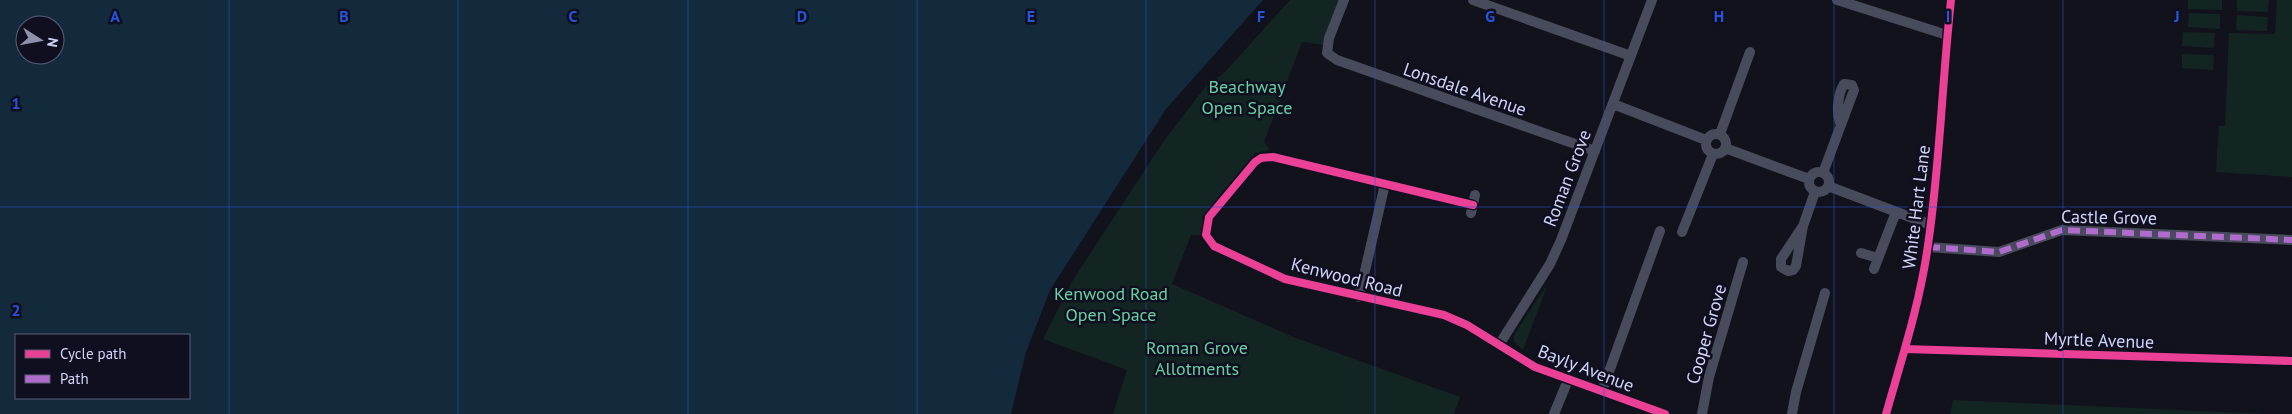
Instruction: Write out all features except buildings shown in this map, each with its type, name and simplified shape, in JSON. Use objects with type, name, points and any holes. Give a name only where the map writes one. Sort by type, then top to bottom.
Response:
[{"type":"street","name":"Lonsdale Avenue","points":[[1344,0],[1329,38],[1327,53],[1337,60],[1595,152]]},
{"type":"street","points":[[1473,0],[1631,56]]},
{"type":"street","name":"Roman Grove","points":[[1499,345],[1550,264],[1595,152],[1652,0]]},
{"type":"street","points":[[1837,0],[1947,35]]},
{"type":"street","name":"White Hart Lane","points":[[1886,414],[1905,348],[1928,247],[1951,0]]},
{"type":"street","points":[[1720,134],[1750,52]]},
{"type":"street","points":[[1613,104],[1706,140]]},
{"type":"street","points":[[1822,173],[1840,123]]},
{"type":"street","points":[[1711,134],[1720,134],[1726,141],[1725,148],[1719,154],[1712,154],[1707,149],[1706,140],[1711,134]]},
{"type":"street","points":[[1725,148],[1809,179]]},
{"type":"street","points":[[1682,232],[1712,154]]},
{"type":"street","name":"Kenwood Road","points":[[1473,204],[1272,157],[1261,158],[1255,162],[1209,217],[1206,226],[1209,241],[1214,246],[1285,280],[1444,315],[1467,325],[1499,345]]},
{"type":"street","points":[[1822,173],[1828,178],[1828,186],[1823,192],[1815,192],[1809,186],[1809,179],[1813,174],[1822,173]]},
{"type":"street","points":[[1359,296],[1385,184]]},
{"type":"street","points":[[1828,186],[1931,225]]},
{"type":"street","points":[[1803,226],[1815,192]]},
{"type":"street","points":[[1874,269],[1896,212]]},
{"type":"street","name":"Castle Grove","points":[[1928,247],[1999,252],[2062,230],[2292,240]]},
{"type":"street","points":[[1602,391],[1660,231]]},
{"type":"street","points":[[1861,252],[1878,258]]},
{"type":"street","name":"Cooper Grove","points":[[1702,414],[1709,377],[1743,262]]},
{"type":"street","points":[[1792,414],[1796,392],[1825,293]]},
{"type":"street","name":"Bayly Avenue","points":[[1499,345],[1536,367],[1665,414]]},
{"type":"street","name":"Myrtle Avenue","points":[[1905,348],[2292,361]]},
{"type":"street","points":[[1554,414],[1568,380]]},
{"type":"green space","points":[[1290,0],[1341,0],[1324,45],[1302,42],[1264,142],[1270,150],[1255,153],[1202,217],[1206,235],[1191,235],[1172,284],[1296,338],[1460,397],[1454,414],[1113,414],[1127,370],[1043,339],[1073,280],[1163,142],[1206,86],[1224,73]]},
{"type":"green space","points":[[2188,0],[2222,0],[2222,10],[2188,9]]},
{"type":"green space","points":[[2237,0],[2269,0],[2268,12],[2237,11]]},
{"type":"green space","points":[[2277,0],[2292,0],[2292,177],[2216,172],[2219,126],[2225,126],[2229,33],[2275,34]]},
{"type":"green space","points":[[2189,13],[2220,14],[2220,29],[2188,27]]},
{"type":"green space","points":[[2237,15],[2268,17],[2267,31],[2236,30]]},
{"type":"green space","points":[[2183,32],[2215,33],[2214,48],[2182,46]]},
{"type":"green space","points":[[2182,54],[2214,55],[2213,70],[2182,68]]},
{"type":"green space","points":[[1545,288],[1523,350],[1514,342],[1514,335]]},
{"type":"green space","points":[[1953,400],[2266,414],[1950,414]]},
{"type":"water","points":[[0,0],[1263,0],[1166,109],[1050,290],[1026,352],[1011,414],[0,414]]},
{"type":"marked path","points":[[1928,247],[1999,252],[2062,230],[2292,240]]},
{"type":"cycle path","points":[[1886,414],[1925,267],[1935,184],[1951,0]]},
{"type":"cycle path","points":[[1473,205],[1273,157],[1261,158],[1255,162],[1209,217],[1206,235],[1214,246],[1285,279],[1444,315],[1467,325],[1535,367],[1665,414]]},
{"type":"cycle path","points":[[1905,349],[2292,361]]},
{"type":"park label","name":"Beachway Open Space","points":[[1247,96]]},
{"type":"park label","name":"Kenwood Road Open Space","points":[[1111,303]]},
{"type":"park label","name":"Roman Grove Allotments","points":[[1197,357]]}]
